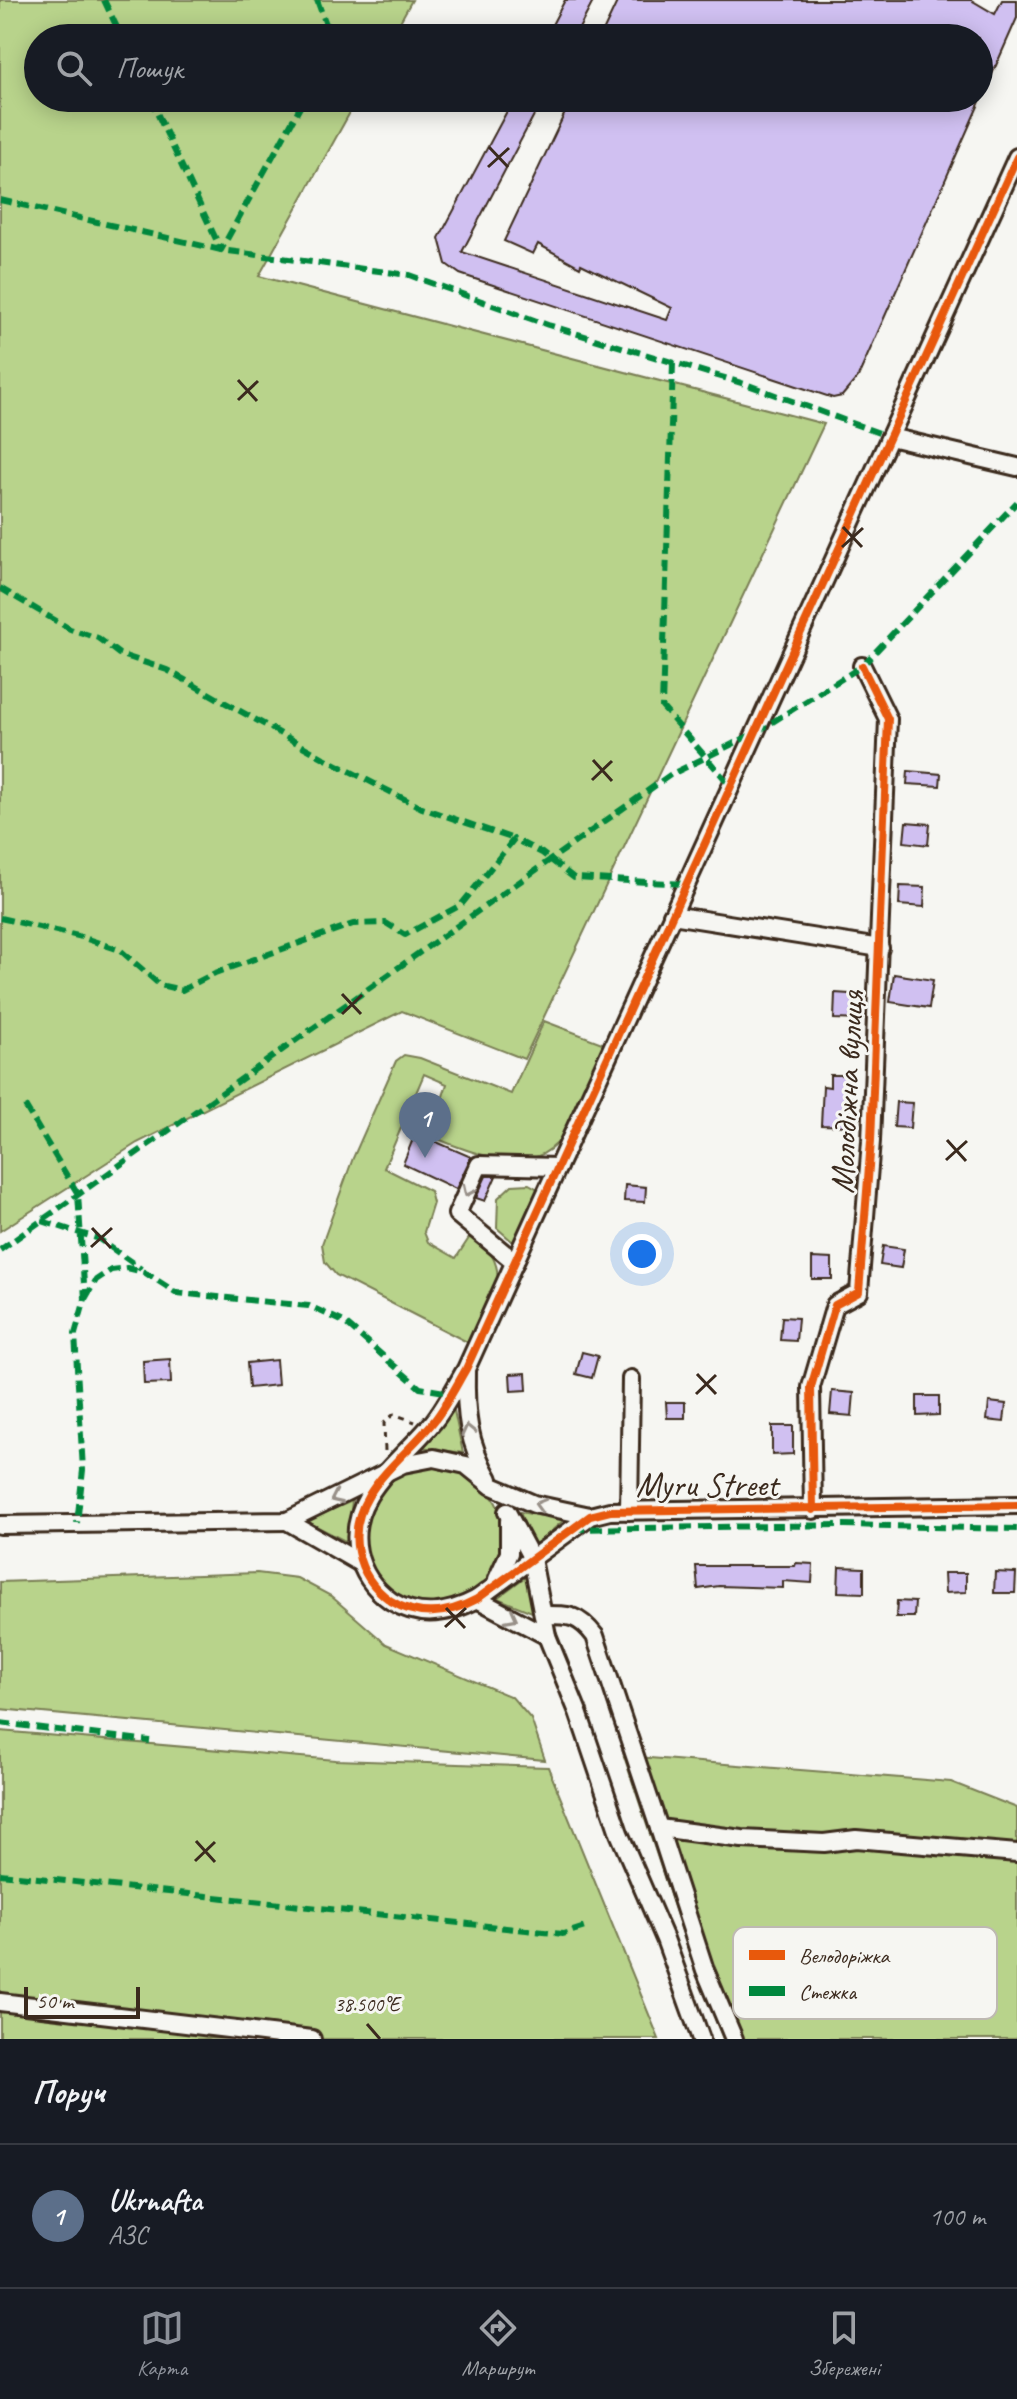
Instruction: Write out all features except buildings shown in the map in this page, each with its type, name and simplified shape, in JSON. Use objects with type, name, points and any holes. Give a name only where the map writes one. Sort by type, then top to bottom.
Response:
[{"type":"street","points":[[0,1525],[287,1521],[385,1467],[429,1427],[466,1369],[1017,157]]},
{"type":"street","points":[[890,437],[1017,467]]},
{"type":"street","name":"Молодіжна вулиця","points":[[813,1510],[811,1387],[835,1305],[859,1292],[871,1141],[888,719],[862,666]]},
{"type":"street","points":[[672,915],[880,948]]},
{"type":"street","points":[[515,1262],[457,1214],[479,1165],[558,1167]]},
{"type":"street","points":[[466,1369],[465,1420],[475,1454],[532,1559],[547,1636],[578,1712],[619,1833],[665,1939],[701,2039]]},
{"type":"street","points":[[629,1511],[631,1379]]},
{"type":"street","points":[[421,1459],[449,1460],[466,1465],[492,1486],[534,1504],[590,1516],[477,1599],[457,1609],[416,1612],[383,1596],[360,1563],[355,1541],[357,1519],[385,1467],[421,1459]]},
{"type":"street","name":"Myru Street","points":[[590,1516],[629,1511],[1017,1505]]},
{"type":"street","points":[[494,1584],[509,1553],[507,1512]]},
{"type":"street","points":[[287,1521],[360,1563]]},
{"type":"street","points":[[477,1599],[547,1636]]},
{"type":"street","points":[[543,1615],[566,1615],[583,1620],[595,1636],[705,1970],[734,2039]]},
{"type":"street","points":[[659,1828],[742,1839],[824,1843],[856,1839],[1017,1853]]},
{"type":"street","points":[[0,2002],[312,2039]]},
{"type":"path","points":[[385,1467],[384,1423],[394,1414],[429,1427]]},
{"type":"green space","points":[[0,0],[412,0],[399,24],[24,24],[24,112],[350,112],[259,276],[824,424],[524,1059],[402,1011],[137,1143],[0,1231]]},
{"type":"green space","points":[[544,1021],[610,1046],[580,1109],[566,1132],[551,1148],[533,1158],[509,1160],[478,1154],[438,1139],[431,1133],[447,1084],[424,1074],[384,1168],[430,1191],[433,1203],[424,1232],[428,1242],[456,1258],[473,1232],[494,1260],[498,1273],[497,1286],[473,1345],[336,1275],[325,1262],[322,1244],[353,1158],[396,1061],[404,1055],[420,1058],[511,1094]]},
{"type":"green space","points":[[529,1184],[543,1192],[520,1242],[513,1242],[497,1228],[498,1198],[512,1185]]},
{"type":"green space","points":[[453,1406],[463,1453],[421,1447]]},
{"type":"green space","points":[[434,1466],[461,1471],[484,1486],[499,1509],[504,1536],[499,1563],[484,1586],[461,1601],[434,1606],[407,1601],[384,1586],[369,1563],[364,1536],[369,1509],[384,1486],[407,1471]]},
{"type":"green space","points":[[352,1501],[347,1542],[306,1521]]},
{"type":"green space","points":[[520,1512],[564,1520],[533,1547]]},
{"type":"green space","points":[[257,1573],[297,1578],[331,1596],[386,1644],[512,1697],[531,1719],[545,1760],[0,1709],[0,1582]]},
{"type":"green space","points":[[525,1577],[537,1614],[497,1598]]},
{"type":"green space","points":[[0,1731],[336,1760],[548,1767],[659,2039],[0,2039]]},
{"type":"green space","points":[[624,1756],[951,1782],[1017,1808],[1017,2039],[723,2039],[687,1946]]},
{"type":"marked path","points":[[104,0],[115,24]]},
{"type":"marked path","points":[[317,0],[326,24]]},
{"type":"marked path","points":[[157,112],[221,250],[297,112]]},
{"type":"marked path","points":[[0,200],[221,250],[409,275],[548,325],[748,385],[890,437]]},
{"type":"marked path","points":[[673,363],[662,707],[731,786]]},
{"type":"marked path","points":[[0,1250],[670,775],[755,733],[862,666],[1017,502]]},
{"type":"marked path","points":[[0,588],[70,629],[98,638],[119,654],[167,670],[324,758],[422,808],[514,839]]},
{"type":"marked path","points":[[0,918],[78,936],[120,950],[160,985],[182,990],[215,973],[353,924],[386,923],[405,935],[461,905],[514,839],[542,853],[574,878],[686,884]]},
{"type":"marked path","points":[[25,1106],[78,1194],[85,1299],[75,1334],[83,1470],[77,1523]]},
{"type":"marked path","points":[[42,1221],[99,1239],[141,1269]]},
{"type":"marked path","points":[[85,1299],[96,1280],[111,1270],[127,1268],[144,1272],[177,1293],[309,1306],[344,1322],[420,1388],[451,1393]]},
{"type":"marked path","points":[[573,1529],[845,1525],[1017,1529]]},
{"type":"marked path","points":[[0,1723],[150,1741]]},
{"type":"marked path","points":[[0,1874],[563,1934],[588,1926]]},
{"type":"cycle path","points":[[1017,157],[466,1369],[434,1421],[369,1496],[360,1513],[358,1552],[370,1580],[391,1601],[413,1610],[434,1612],[456,1608],[477,1599],[590,1516],[610,1511],[1017,1505]]},
{"type":"cycle path","points":[[813,1510],[811,1387],[835,1305],[859,1292],[871,1141],[888,719],[862,666]]},
{"type":"place","name":"Ukrnafta","points":[[425,1158]]}]
